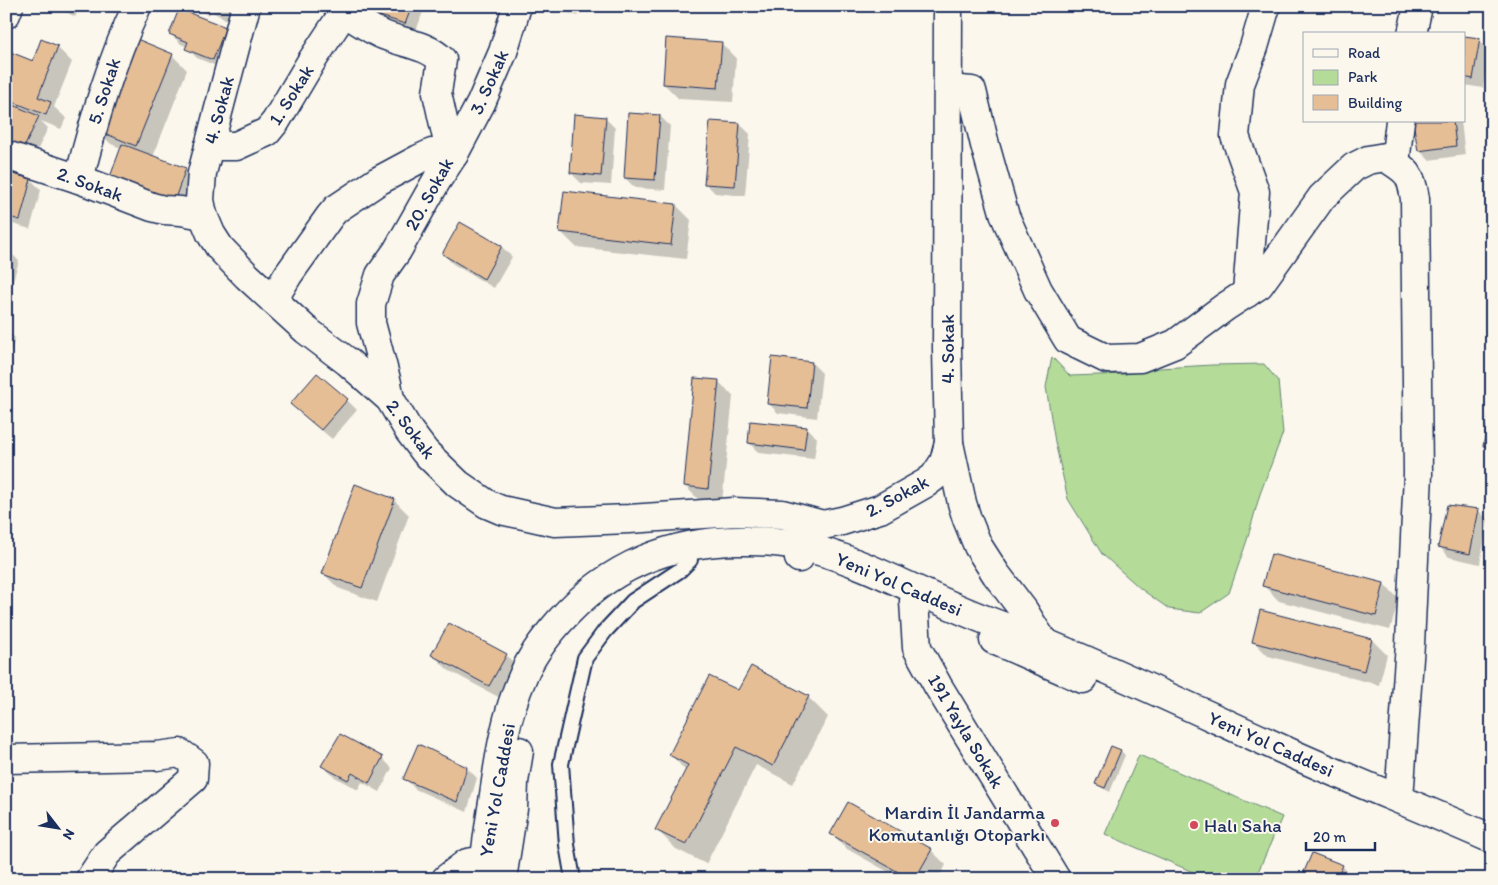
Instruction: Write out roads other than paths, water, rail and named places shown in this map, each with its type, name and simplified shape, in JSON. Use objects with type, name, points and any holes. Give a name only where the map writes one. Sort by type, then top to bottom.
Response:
[{"type":"street","points":[[6,14],[9,6]]},
{"type":"street","name":"5. Sokak","points":[[79,179],[98,109],[121,40],[137,6]]},
{"type":"street","name":"4. Sokak","points":[[203,215],[200,200],[202,173],[246,6]]},
{"type":"street","name":"3. Sokak","points":[[454,154],[496,70],[517,6]]},
{"type":"street","name":"4. Sokak","points":[[948,6],[946,349],[949,442],[962,503],[978,546],[1024,611],[1047,653]]},
{"type":"street","points":[[1247,292],[1255,192],[1235,136],[1240,84],[1254,48],[1266,6]]},
{"type":"street","points":[[1412,32],[1418,6]]},
{"type":"street","name":"1. Sokak","points":[[209,146],[236,146],[267,132],[276,121],[311,62],[346,9]]},
{"type":"street","name":"20. Sokak","points":[[346,9],[380,34],[424,48],[435,53],[442,60],[437,93],[447,138],[454,154],[437,180],[398,251],[380,275],[371,304],[371,323],[390,399]]},
{"type":"street","points":[[948,89],[972,91],[1005,216],[1038,290],[1068,340],[1106,358],[1140,358],[1175,344],[1259,285],[1322,197],[1354,167],[1368,160],[1385,157],[1405,170],[1413,185],[1415,199],[1418,474],[1410,644],[1399,799]]},
{"type":"street","points":[[1395,163],[1400,122]]},
{"type":"street","points":[[273,300],[336,208],[378,181],[432,153],[454,154]]},
{"type":"street","name":"2. Sokak","points":[[6,155],[79,179],[152,207],[203,215],[211,234],[220,248],[306,330],[348,362],[390,399],[425,452],[458,484],[487,504],[501,510],[556,522],[734,512],[782,514],[823,525]]},
{"type":"street","name":"2. Sokak","points":[[800,552],[809,531],[823,525],[842,522],[880,509],[926,483],[934,477],[944,462],[949,442]]},
{"type":"street","name":"Yeni Yol Caddesi","points":[[490,873],[502,742],[523,676],[540,644],[582,598],[602,582],[624,569],[646,558],[671,550],[733,540],[765,541],[800,552],[820,564],[914,601],[970,630],[1047,653],[1492,839]]},
{"type":"street","name":"Yeni Yol Caddesi","points":[[490,873],[513,809],[522,734],[535,690],[554,654],[572,630],[603,600],[636,578],[690,560],[736,554],[800,552],[831,555],[885,575],[1047,653],[1492,856]]},
{"type":"street","name":"191 Yayla Sokak","points":[[914,601],[918,648],[938,686],[1056,879]]},
{"type":"street","points":[[6,759],[157,756],[180,753],[194,763],[193,780],[107,853],[90,879]]},
{"type":"street","points":[[446,879],[467,863],[490,873]]},
{"type":"lane","points":[[573,879],[567,845],[562,764],[585,658],[605,631],[633,601],[680,570],[690,560]]},
{"type":"place","name":"Mardin İl Jandarma Komutanlığı Otoparkı","points":[[1055,823]]},
{"type":"place","name":"Halı Saha","points":[[1194,825]]}]
